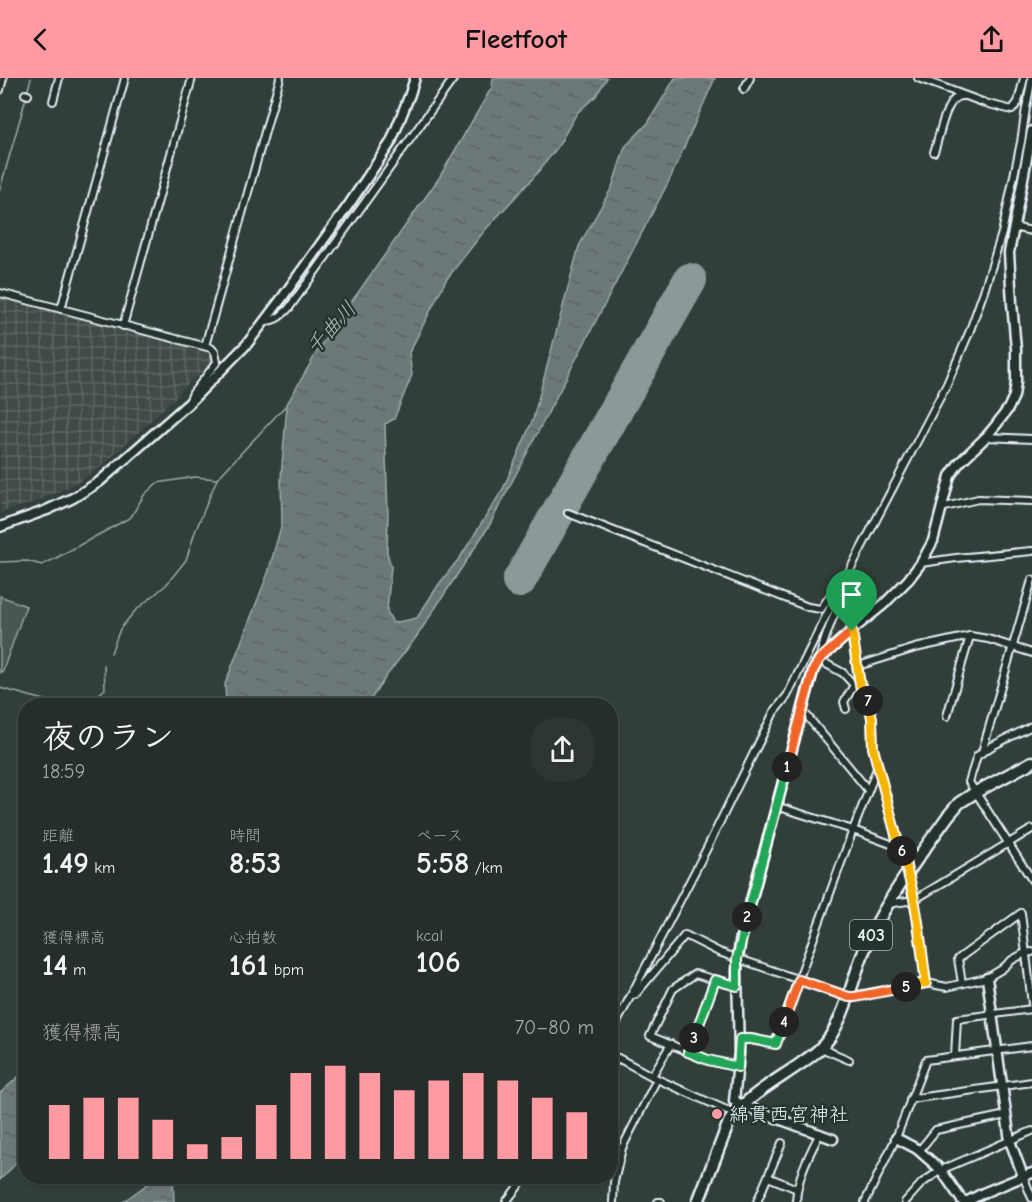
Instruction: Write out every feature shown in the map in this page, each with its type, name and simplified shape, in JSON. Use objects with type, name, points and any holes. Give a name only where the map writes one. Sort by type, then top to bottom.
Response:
[{"type":"highway","name":"403","points":[[698,1202],[730,1117],[739,1103],[821,1048],[830,1037],[849,997],[868,942],[887,904],[959,803],[1032,762]]},
{"type":"main road","points":[[0,527],[47,510],[99,482],[189,403],[247,344],[350,203],[391,142],[415,78]]},
{"type":"main road","points":[[833,1139],[739,1103],[740,1039],[737,959],[740,941],[813,671],[819,660],[883,605],[921,563],[933,541],[950,476],[959,463],[986,437],[1008,409],[1014,396],[1016,350],[1009,253],[1032,131]]},
{"type":"main road","points":[[987,978],[1010,1141],[1023,1176]]},
{"type":"main road","points":[[896,1138],[919,1151],[941,1170],[965,1202],[1032,1173]]},
{"type":"street","points":[[0,90],[3,78]]},
{"type":"street","points":[[53,101],[59,78]]},
{"type":"street","points":[[60,309],[125,78]]},
{"type":"street","points":[[123,326],[192,78]]},
{"type":"street","points":[[205,346],[280,78]]},
{"type":"street","points":[[264,321],[280,317],[289,308],[454,78]]},
{"type":"street","points":[[744,89],[750,78]]},
{"type":"street","points":[[918,78],[985,103],[1011,110],[1018,102],[1024,78]]},
{"type":"street","points":[[618,1021],[774,712],[788,696],[842,586],[947,384],[969,333],[1002,233],[1032,78]]},
{"type":"street","points":[[934,152],[944,120],[954,99],[969,96]]},
{"type":"street","points":[[1013,227],[1032,231]]},
{"type":"street","points":[[0,293],[211,348],[218,362],[193,393],[189,403]]},
{"type":"street","points":[[986,437],[1032,439]]},
{"type":"street","points":[[941,508],[978,499],[1032,501]]},
{"type":"street","points":[[568,513],[808,607],[821,609],[832,593],[842,586]]},
{"type":"street","points":[[921,563],[1032,551]]},
{"type":"street","points":[[982,752],[1032,580]]},
{"type":"street","points":[[842,586],[843,593],[823,642],[819,660],[843,673],[854,685],[844,702],[846,709]]},
{"type":"street","points":[[852,631],[860,685],[866,693],[872,718],[873,748],[899,847],[906,860],[926,983]]},
{"type":"street","points":[[858,666],[915,648],[970,636],[988,639],[1032,653]]},
{"type":"street","points":[[947,716],[970,636]]},
{"type":"street","points":[[802,711],[868,790]]},
{"type":"street","points":[[1032,726],[977,756],[969,782],[1032,880]]},
{"type":"street","points":[[740,1039],[776,1044],[878,766]]},
{"type":"street","points":[[776,806],[899,847]]},
{"type":"street","points":[[887,904],[914,900],[1032,829]]},
{"type":"street","points":[[962,983],[958,959],[1021,913],[1029,953],[1032,1004]]},
{"type":"street","points":[[627,1005],[685,935],[737,959],[849,997],[926,983],[947,987],[987,978],[1012,960],[1029,953]]},
{"type":"street","points":[[737,986],[695,974],[673,989],[650,1036],[708,1060],[738,1067]]},
{"type":"street","points":[[688,1052],[715,980]]},
{"type":"street","points":[[955,1056],[957,1019],[1032,1009]]},
{"type":"street","points":[[618,1165],[622,1148],[671,1044]]},
{"type":"street","points":[[865,1202],[896,1138],[926,1060],[1032,1046]]},
{"type":"street","points":[[821,1048],[849,1060]]},
{"type":"street","points":[[618,1058],[730,1117]]},
{"type":"street","points":[[910,1099],[1032,1082]]},
{"type":"street","points":[[919,1151],[936,1130],[1006,1115]]},
{"type":"street","points":[[905,1202],[922,1183],[941,1170],[1032,1131]]},
{"type":"street","points":[[796,1202],[797,1189],[804,1168],[820,1133]]},
{"type":"street","points":[[757,1202],[782,1143]]},
{"type":"street","points":[[1023,1176],[1032,1198]]},
{"type":"street","points":[[768,1177],[797,1189]]},
{"type":"street","points":[[506,1202],[520,1184]]},
{"type":"street","points":[[613,1202],[614,1184]]},
{"type":"shaded area","points":[[0,296],[208,349],[214,355],[213,362],[102,466],[77,483],[38,501],[0,513]]},
{"type":"shaded area","points":[[0,596],[26,606],[0,673]]},
{"type":"water","points":[[493,78],[607,78],[596,96],[577,113],[557,148],[485,230],[446,280],[409,353],[412,375],[394,419],[385,424],[387,552],[391,567],[387,611],[393,623],[417,618],[461,556],[503,489],[533,419],[579,246],[612,187],[625,147],[648,123],[675,78],[715,78],[670,179],[489,526],[417,636],[372,698],[226,698],[225,684],[268,573],[282,523],[281,478],[287,404],[321,345],[439,178],[492,87]]},
{"type":"water","points":[[18,1077],[18,1161],[0,1180],[0,1093]]},
{"type":"water","points":[[173,1184],[174,1202],[123,1202],[146,1185]]},
{"type":"waterway","points":[[27,93],[31,78]]},
{"type":"waterway","points":[[0,189],[26,98]]},
{"type":"waterway","points":[[0,562],[27,561],[42,565],[131,517],[144,495],[157,483],[195,477],[217,479],[287,404]]},
{"type":"waterway","points":[[111,653],[120,629],[135,611],[166,585],[186,560],[217,479]]},
{"type":"waterway","points":[[95,698],[105,689],[104,665]]},
{"type":"waterway","points":[[0,688],[37,698]]},
{"type":"runway","points":[[519,581],[690,280]]},
{"type":"place","name":"綿貫西宮神社","points":[[717,1114]]},
{"type":"route","points":[[852,631],[860,685],[866,693],[872,718],[873,748],[899,847],[906,860],[926,983],[849,997],[799,980],[776,1044],[740,1039],[738,1067],[708,1060],[688,1052],[715,980],[737,986],[736,972],[740,941],[813,671],[819,660],[852,631]]},
{"type":"water label","name":"千曲川","points":[[331,328]]}]
